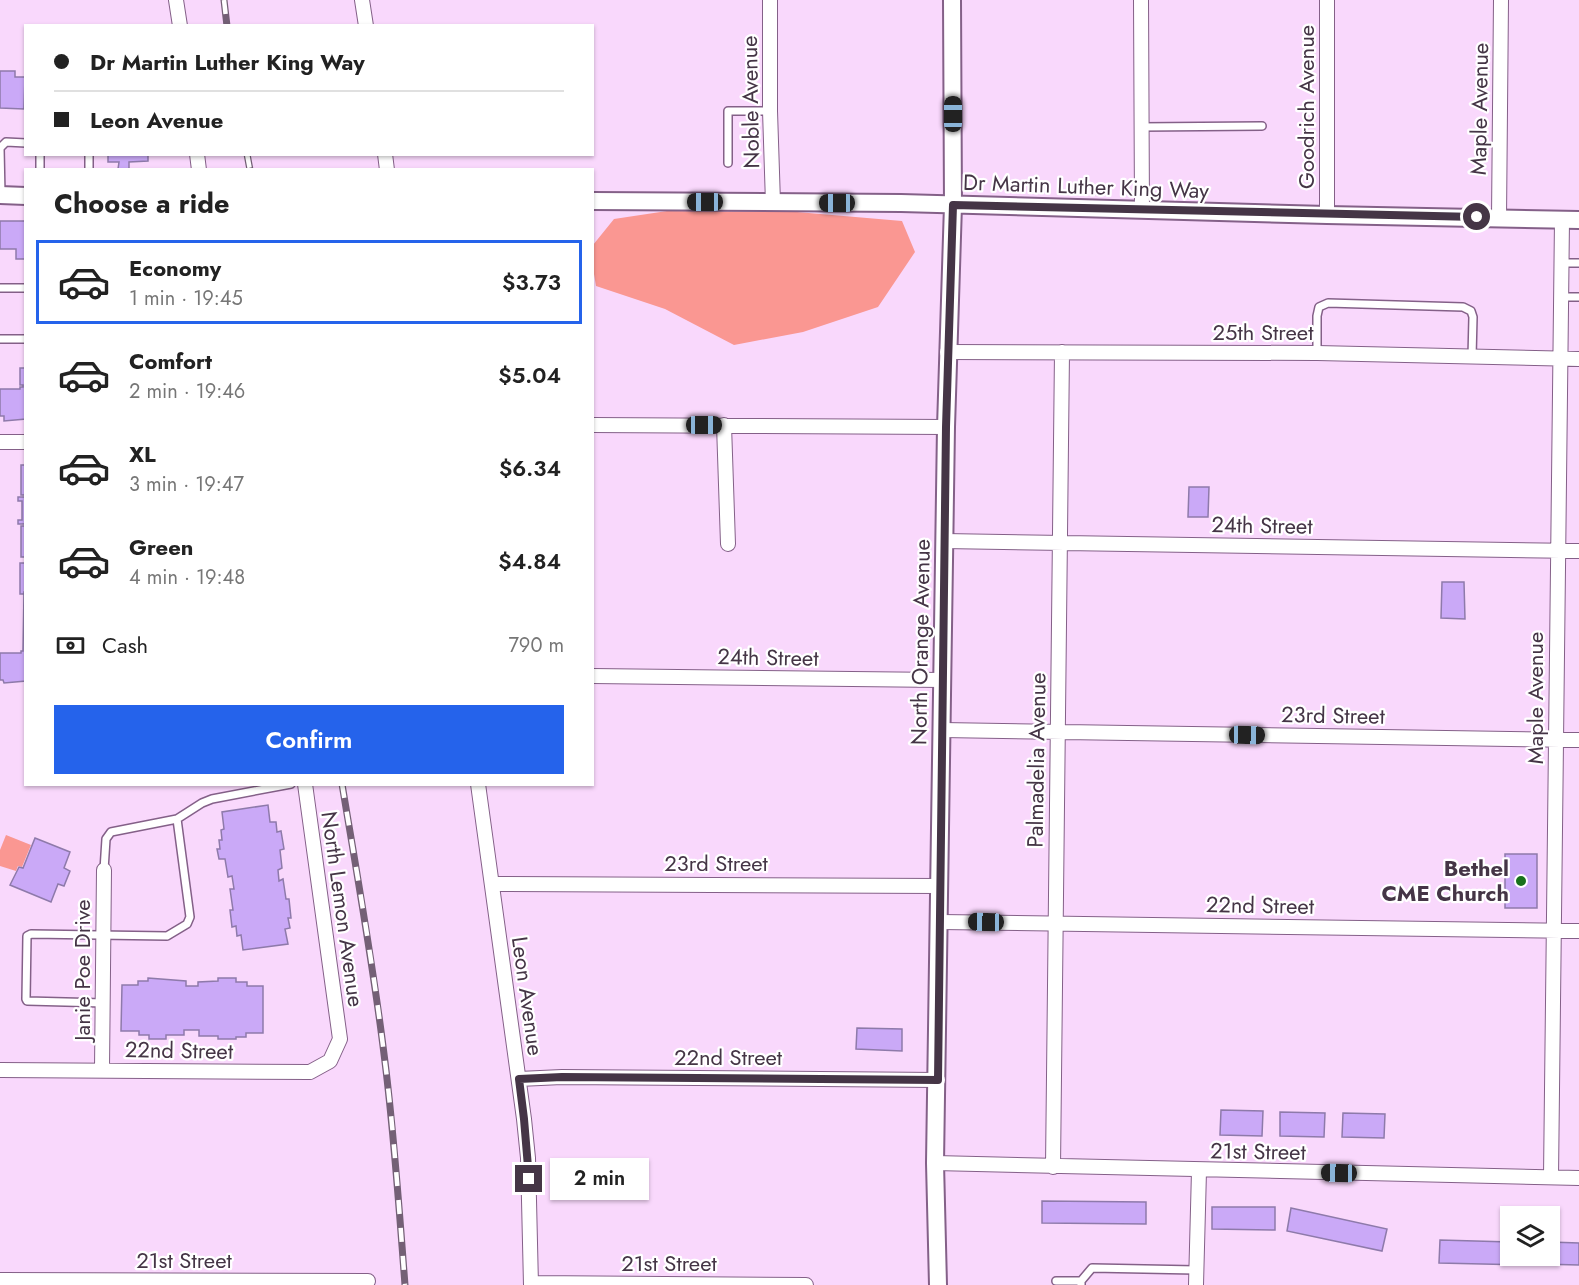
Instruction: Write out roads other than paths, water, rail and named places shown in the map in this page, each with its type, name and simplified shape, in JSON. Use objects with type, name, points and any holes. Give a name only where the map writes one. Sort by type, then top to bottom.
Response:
[{"type":"street","points":[[176,0],[180,24]]},
{"type":"street","points":[[362,0],[366,24]]},
{"type":"street","name":"Noble Avenue","points":[[770,0],[773,203]]},
{"type":"street","name":"North Orange Avenue","points":[[938,1285],[935,1164],[947,352],[953,205],[952,0]]},
{"type":"street","points":[[1141,0],[1142,210]]},
{"type":"street","name":"Goodrich Avenue","points":[[1327,0],[1327,215]]},
{"type":"street","name":"Maple Avenue","points":[[1499,218],[1501,0]]},
{"type":"street","points":[[1,195],[24,196]]},
{"type":"street","name":"Dr Martin Luther King Way","points":[[594,201],[953,205],[1579,220]]},
{"type":"street","name":"Maple Avenue","points":[[1551,1177],[1562,220]]},
{"type":"street","name":"25th Street","points":[[947,352],[1317,353],[1579,359]]},
{"type":"street","name":"Palmadelia Avenue","points":[[1053,1167],[1062,352]]},
{"type":"street","points":[[594,425],[946,427]]},
{"type":"street","points":[[724,425],[728,543]]},
{"type":"street","points":[[0,442],[24,442]]},
{"type":"street","name":"24th Street","points":[[944,541],[1579,551]]},
{"type":"street","name":"24th Street","points":[[594,676],[942,680]]},
{"type":"street","name":"23rd Street","points":[[942,730],[1579,740]]},
{"type":"street","name":"North Lemon Avenue","points":[[305,786],[340,1039]]},
{"type":"street","name":"Leon Avenue","points":[[478,786],[528,1158],[531,1284]]},
{"type":"street","name":"Janie Poe Drive","points":[[102,1070],[104,870]]},
{"type":"street","name":"23rd Street","points":[[492,884],[939,886]]},
{"type":"street","name":"22nd Street","points":[[940,922],[1579,931]]},
{"type":"street","name":"22nd Street","points":[[0,1070],[310,1072],[330,1061],[340,1039]]},
{"type":"street","name":"22nd Street","points":[[519,1079],[573,1077],[938,1080]]},
{"type":"street","name":"21st Street","points":[[935,1164],[1579,1178]]},
{"type":"street","points":[[1196,1285],[1198,1171]]},
{"type":"street","name":"21st Street","points":[[0,1280],[368,1281]]},
{"type":"street","name":"21st Street","points":[[531,1284],[806,1285]]},
{"type":"lane","points":[[728,163],[728,111],[770,111]]},
{"type":"lane","points":[[1142,127],[1262,126]]},
{"type":"lane","points":[[1,195],[0,148],[6,142],[24,143]]},
{"type":"lane","points":[[1561,263],[1579,263]]},
{"type":"lane","points":[[0,288],[24,288]]},
{"type":"lane","points":[[1561,297],[1579,297]]},
{"type":"lane","points":[[1317,353],[1317,316],[1319,307],[1328,303],[1463,307],[1471,311],[1473,317],[1473,357]]},
{"type":"lane","points":[[0,339],[24,339]]},
{"type":"lane","points":[[104,870],[106,839],[111,832],[177,819],[212,799],[280,786]]},
{"type":"lane","points":[[104,1003],[30,1002],[26,999],[27,936],[31,934],[167,936],[189,921],[177,819]]},
{"type":"lane","points":[[1056,1281],[1081,1283],[1092,1268],[1196,1270]]},
{"type":"railway","points":[[224,0],[227,24]]},
{"type":"railway","points":[[247,156],[250,168]]},
{"type":"railway","points":[[342,786],[384,1054],[405,1285]]},
{"type":"place","name":"Bethel CME Church","points":[[1521,881]]}]
